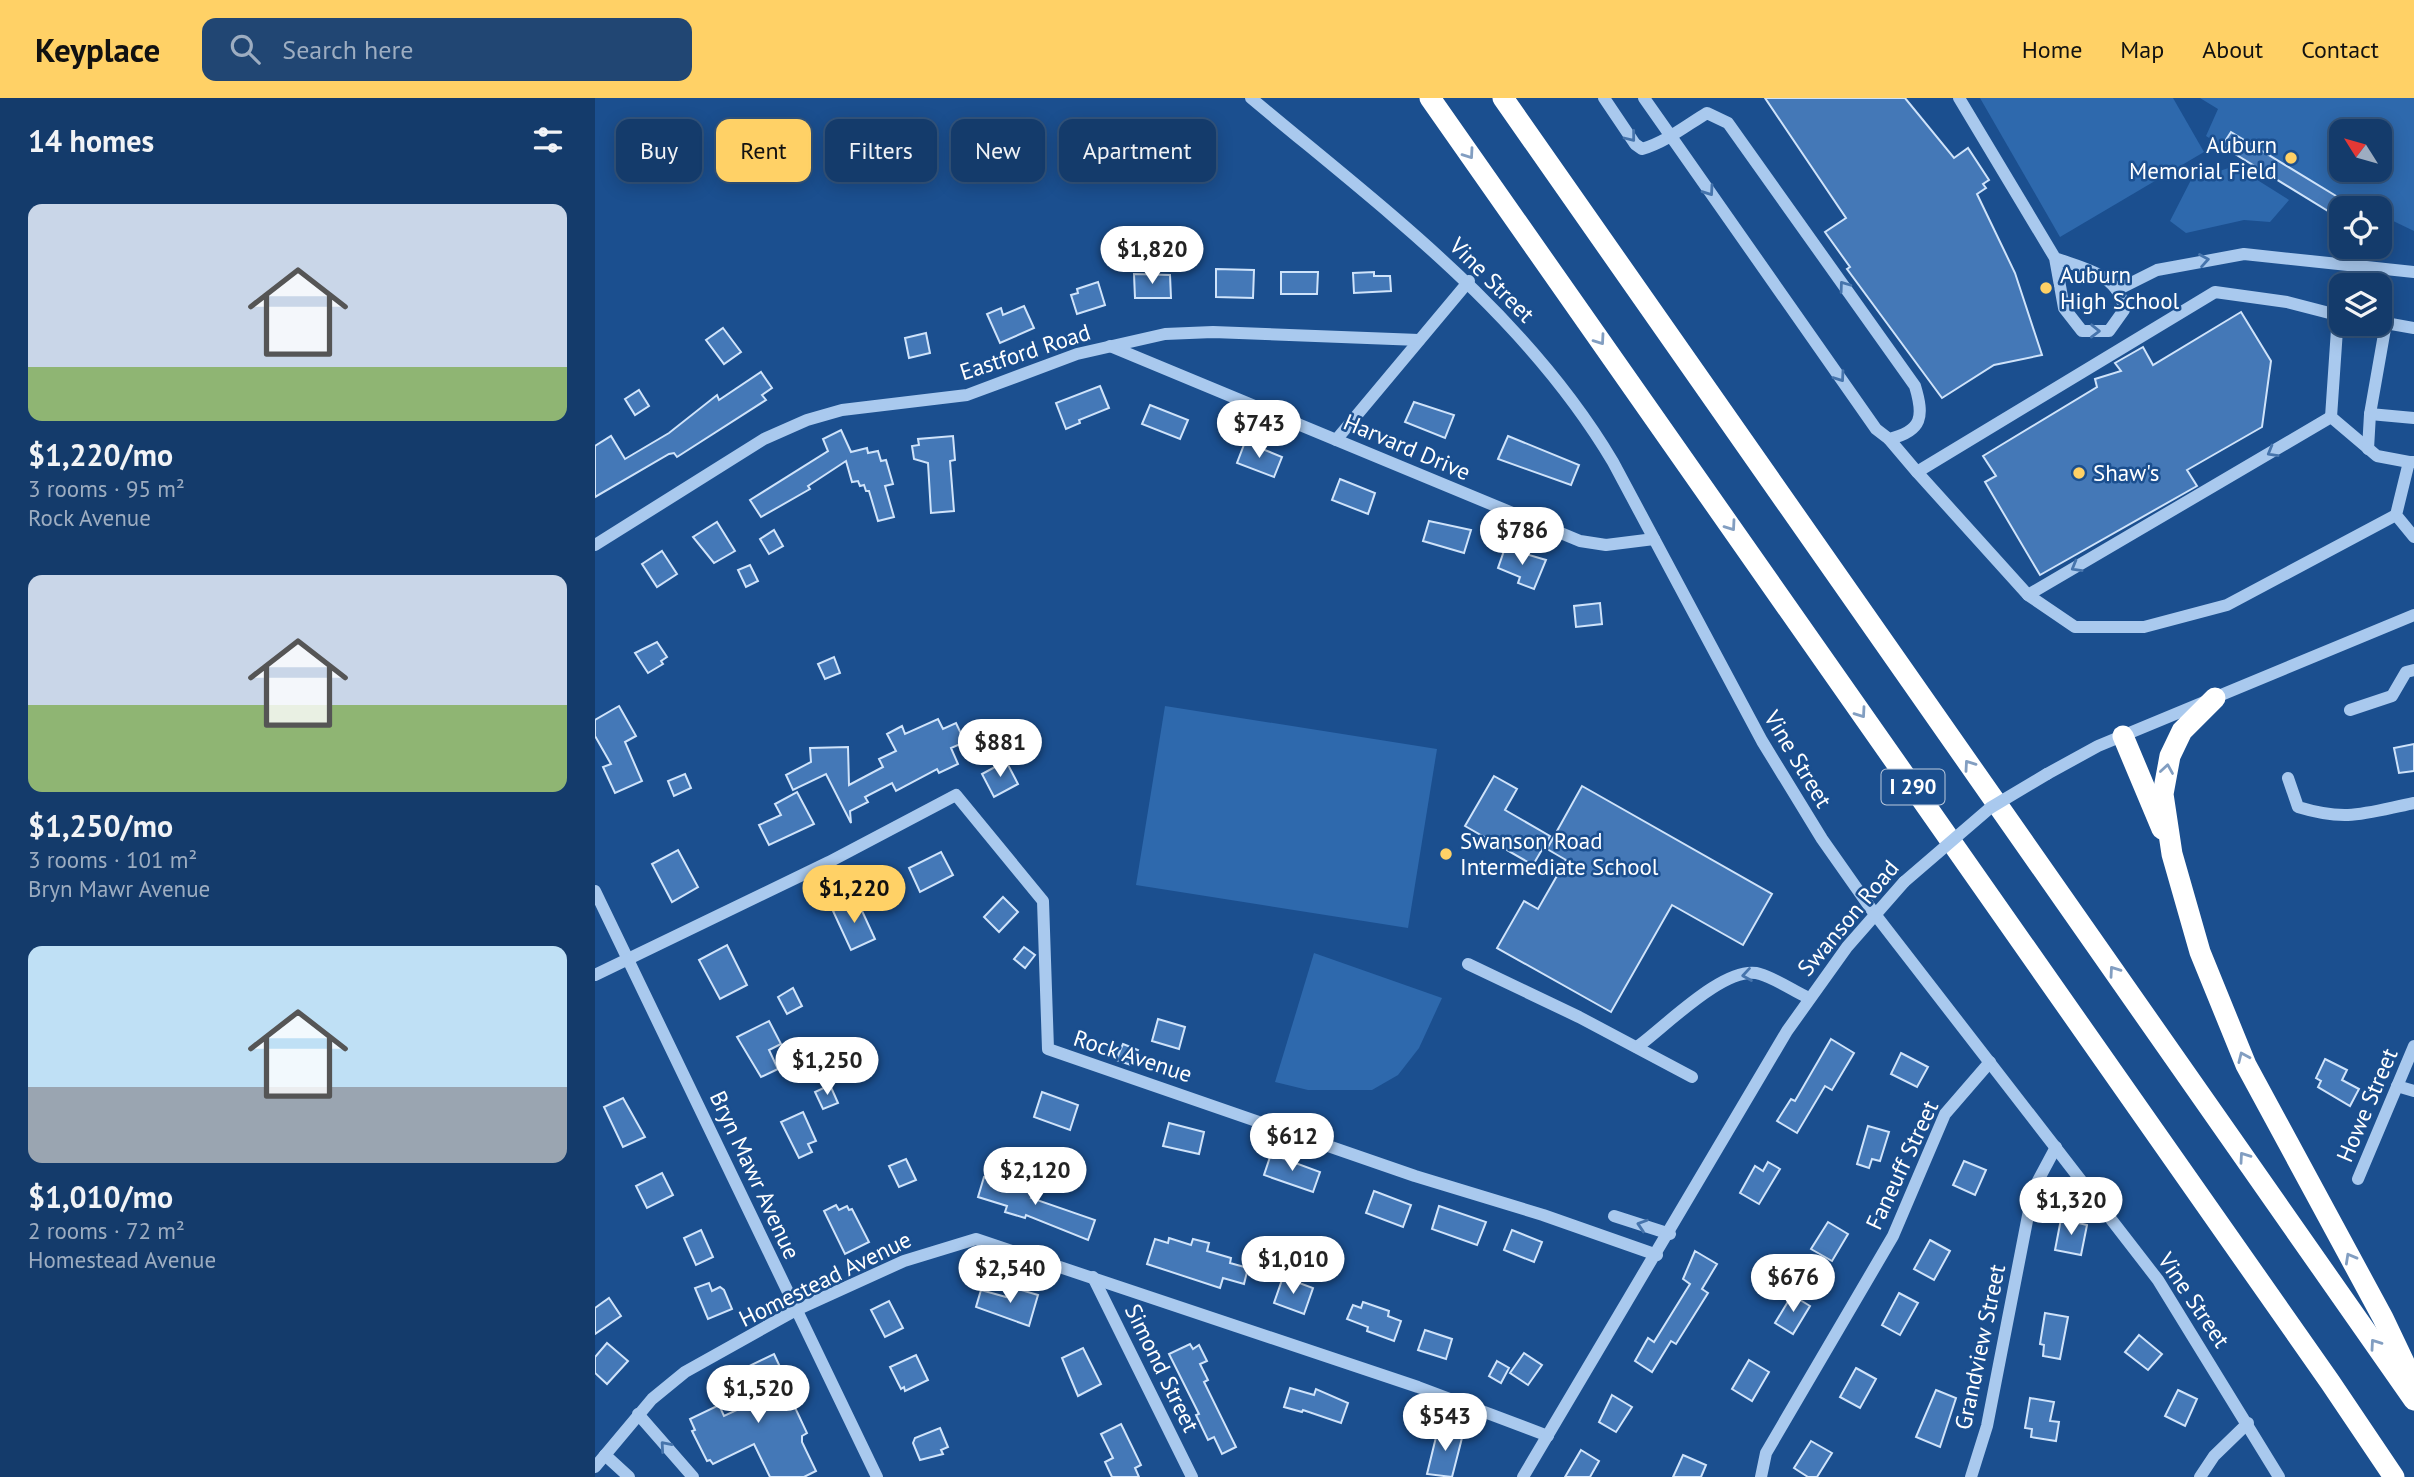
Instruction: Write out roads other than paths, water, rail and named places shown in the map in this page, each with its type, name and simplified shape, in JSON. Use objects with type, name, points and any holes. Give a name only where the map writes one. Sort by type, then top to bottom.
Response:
[{"type":"highway","name":"I 290","points":[[1430,98],[2394,1477]]},
{"type":"highway","name":"I 290","points":[[1503,98],[2414,1400]]},
{"type":"highway","points":[[2172,854],[2164,794],[2169,756],[2182,731],[2215,698]]},
{"type":"highway","points":[[2123,736],[2172,854],[2200,952],[2246,1065],[2383,1318],[2414,1384]]},
{"type":"street","name":"Vine Street","points":[[1251,98],[1469,281],[1523,341],[1586,419],[1654,539],[1768,752],[1822,839],[1874,913],[2158,1280],[2279,1477]]},
{"type":"street","points":[[1604,98],[1635,144],[1642,149],[1707,113],[1728,123],[1915,386],[1922,407],[1919,422],[1909,435],[1889,439]]},
{"type":"street","points":[[1644,98],[1876,429],[1889,439],[2028,595],[2075,627],[2144,627],[2227,605],[2396,515],[2411,462],[2377,456],[2331,417]]},
{"type":"street","points":[[1959,98],[2055,258],[2064,307],[2083,331],[2109,331],[2124,310],[2122,296],[2105,276],[2055,258]]},
{"type":"street","points":[[2117,290],[2157,270],[2244,254],[2414,272]]},
{"type":"street","points":[[1336,440],[1469,281]]},
{"type":"street","points":[[1917,472],[2215,292],[2287,302],[2329,313]]},
{"type":"street","points":[[2392,324],[2414,328]]},
{"type":"street","name":"Eastford Road","points":[[595,545],[762,440],[807,420],[877,404],[967,395],[1077,354],[1150,336],[1196,332],[1419,340]]},
{"type":"street","points":[[2331,417],[2338,336]]},
{"type":"street","points":[[2368,449],[2381,336]]},
{"type":"street","name":"Harvard Drive","points":[[1111,346],[1580,541],[1606,545],[1654,539]]},
{"type":"street","points":[[2370,414],[2414,418]]},
{"type":"street","points":[[2028,595],[2331,417]]},
{"type":"street","points":[[2396,515],[2414,537]]},
{"type":"street","name":"Swanson Road","points":[[1523,1477],[1809,998],[1874,913],[1903,882],[1990,808],[2047,774],[2123,736],[2414,615]]},
{"type":"street","points":[[2350,710],[2392,696],[2406,672],[2414,670]]},
{"type":"street","points":[[2288,778],[2298,807],[2317,813],[2346,818],[2414,803]]},
{"type":"street","name":"Rock Avenue","points":[[595,975],[829,862],[956,795],[1042,901],[1048,1049],[1415,1177],[1543,1215],[1657,1255]]},
{"type":"street","name":"Bryn Mawr Avenue","points":[[595,891],[877,1477]]},
{"type":"street","points":[[1468,964],[1692,1077]]},
{"type":"street","points":[[1637,1047],[1691,1002],[1738,975],[1758,973],[1809,998]]},
{"type":"street","name":"Howe Street","points":[[2358,1179],[2414,1046]]},
{"type":"street","name":"Faneuff Street","points":[[1761,1477],[1766,1452],[1905,1211],[1945,1114],[1990,1062]]},
{"type":"street","points":[[2397,1086],[2414,1091]]},
{"type":"street","name":"Grandview Street","points":[[1971,1477],[1989,1416],[2033,1190],[2056,1147]]},
{"type":"street","points":[[1615,1216],[1669,1234]]},
{"type":"street","name":"Homestead Avenue","points":[[595,1467],[659,1391],[685,1372],[796,1310],[904,1261],[976,1239],[1418,1387],[1548,1436]]},
{"type":"street","name":"Simond Street","points":[[1093,1277],[1192,1477]]},
{"type":"street","points":[[638,1415],[693,1477]]},
{"type":"street","points":[[2200,1477],[2214,1456],[2248,1423]]},
{"type":"street","points":[[605,1455],[629,1477]]},
{"type":"place","name":"Auburn Memorial Field","points":[[2291,158]]},
{"type":"place","name":"Auburn High School","points":[[2046,288]]},
{"type":"place","name":"Shaw's","points":[[2079,473]]},
{"type":"place","name":"Swanson Road Intermediate School","points":[[1446,854]]}]
